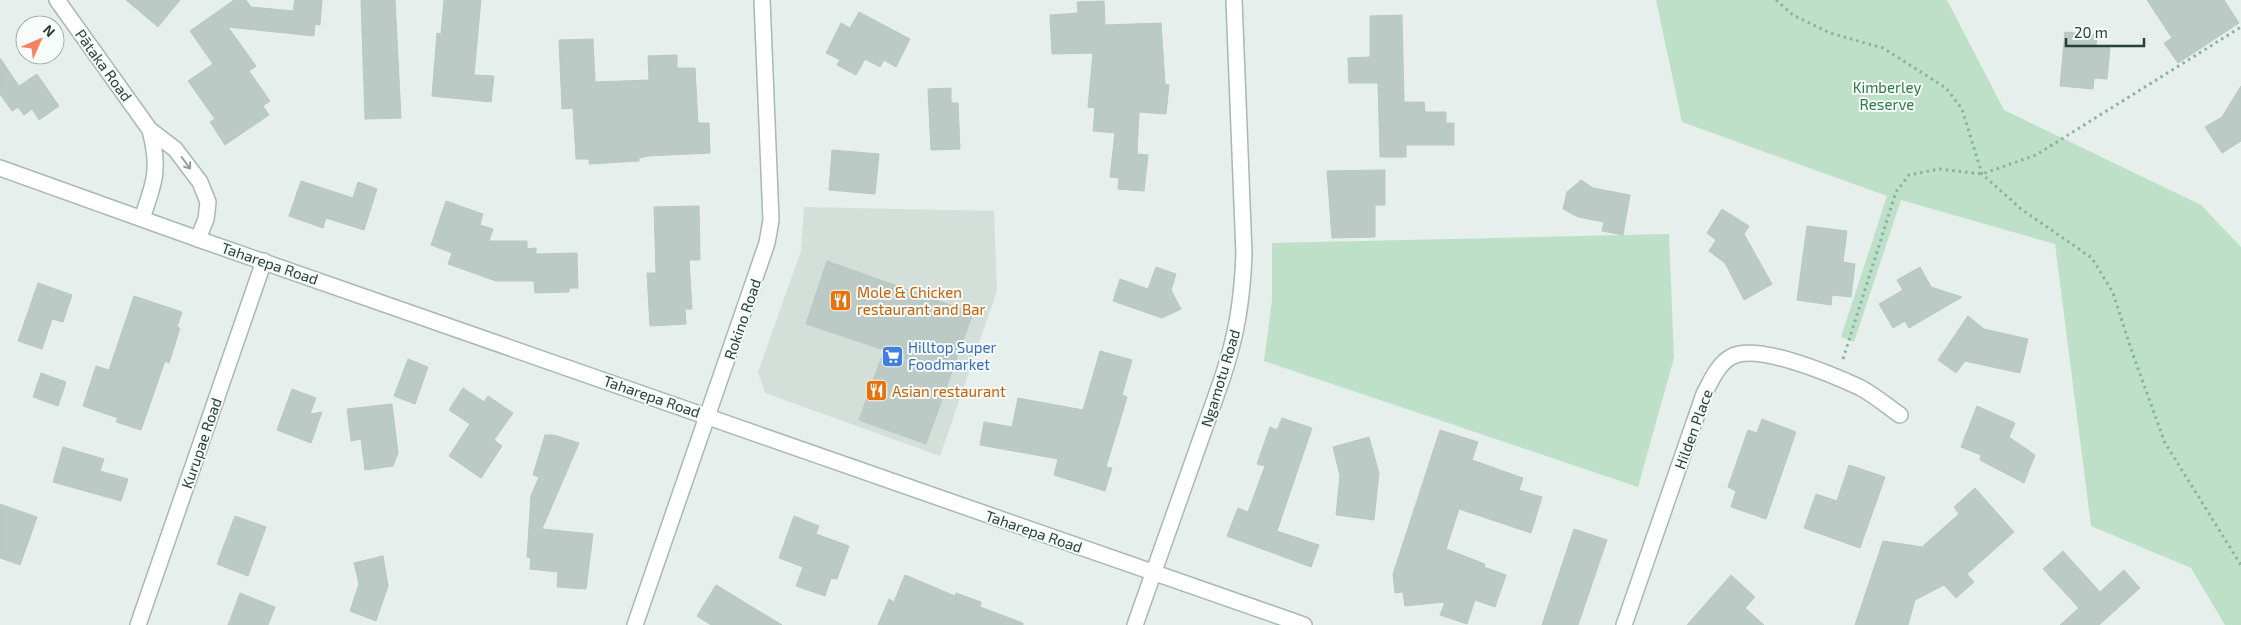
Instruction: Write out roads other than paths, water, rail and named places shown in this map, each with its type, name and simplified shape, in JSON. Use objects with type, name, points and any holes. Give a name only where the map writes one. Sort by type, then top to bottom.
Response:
[{"type":"street","name":"Pātaka Road","points":[[57,0],[150,130],[175,149],[200,182],[208,202],[206,219],[198,239]]},
{"type":"street","name":"Rokino Road","points":[[635,625],[767,243],[771,220],[762,0]]},
{"type":"street","name":"Ngamotu Road","points":[[1135,625],[1235,339],[1242,295],[1244,254],[1234,0]]},
{"type":"street","name":"Pātaka Road","points":[[142,218],[155,184],[156,152],[150,130]]},
{"type":"street","name":"Taharepa Road","points":[[0,168],[198,239],[1304,625]]},
{"type":"street","name":"Kurupae Road","points":[[138,625],[264,261]]},
{"type":"street","name":"Hilden Place","points":[[1624,625],[1704,394],[1717,371],[1731,356],[1750,352],[1776,355],[1860,388],[1900,415]]},
{"type":"place","name":"Mole & Chicken restaurant and Bar","points":[[841,301]]},
{"type":"place","name":"Hilltop Super Foodmarket","points":[[892,356]]},
{"type":"place","name":"Asian restaurant","points":[[876,391]]},
{"type":"park label","name":"Kimberley Reserve","points":[[1887,96]]}]
